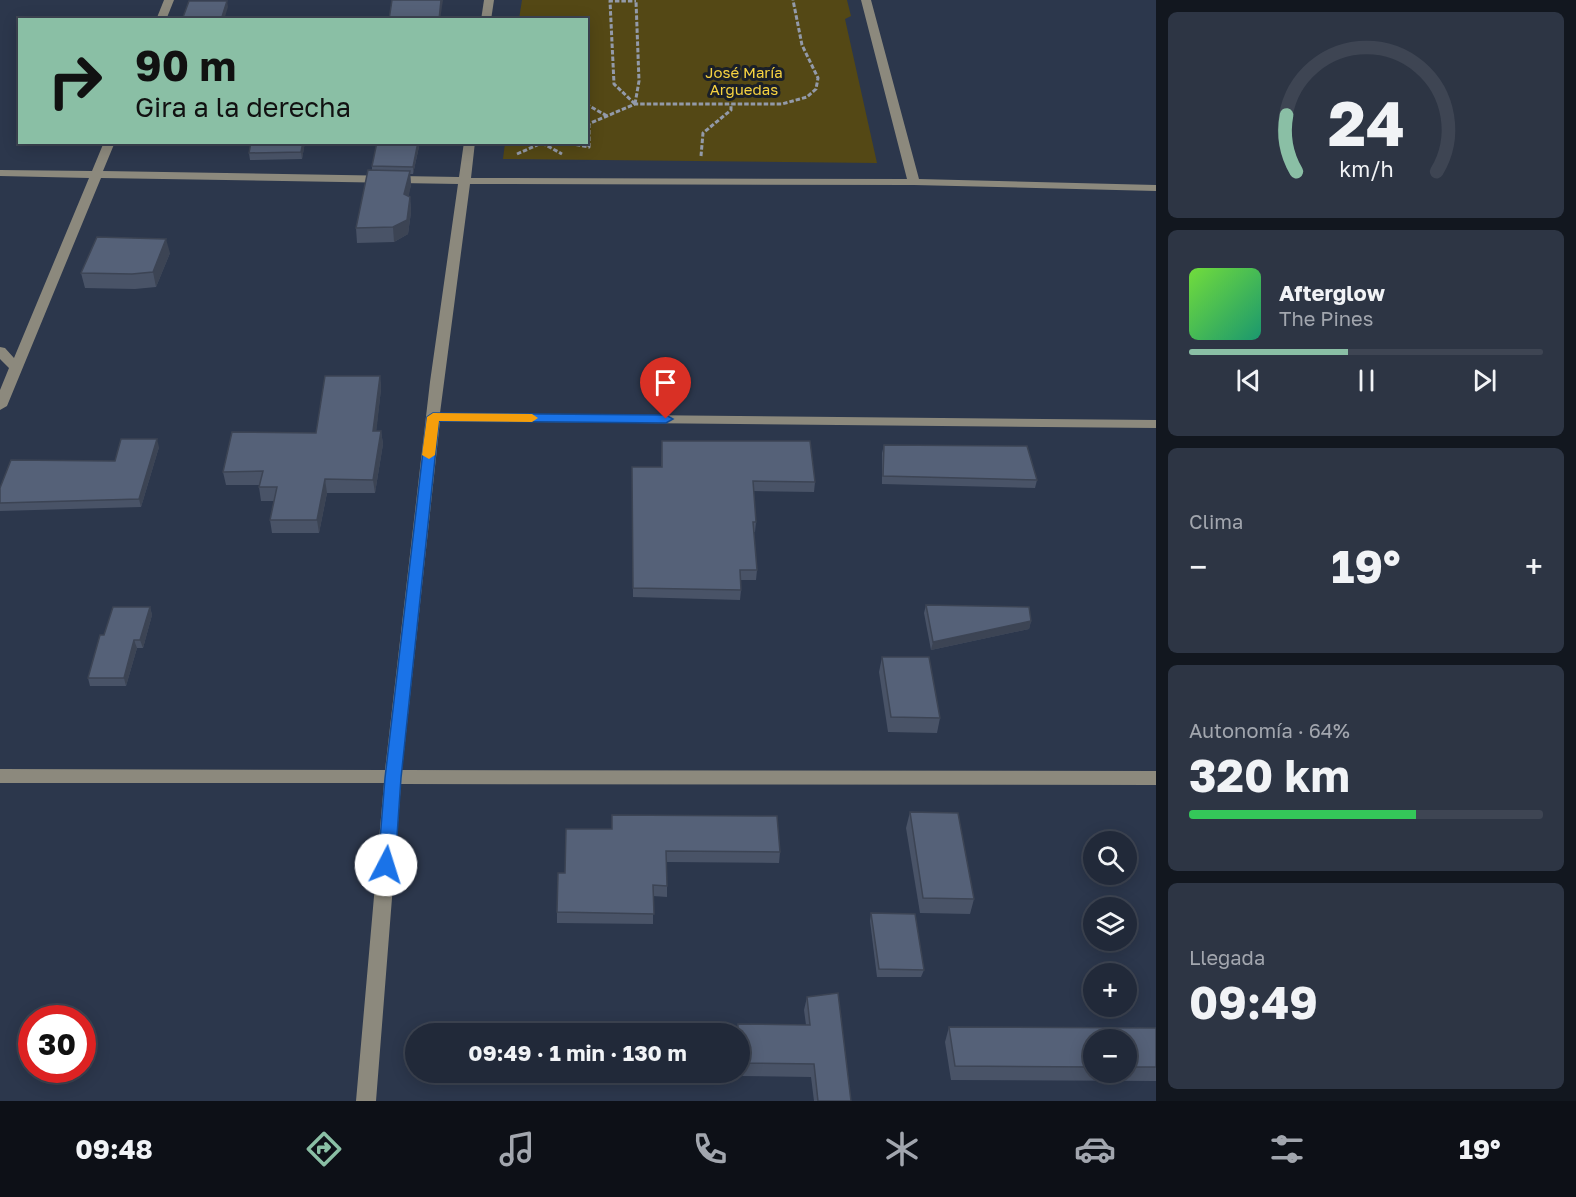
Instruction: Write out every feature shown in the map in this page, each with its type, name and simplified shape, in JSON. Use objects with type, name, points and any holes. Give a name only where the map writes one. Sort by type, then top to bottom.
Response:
[{"type":"street","points":[[162,18],[169,0]]},
{"type":"street","points":[[486,18],[489,0]]},
{"type":"street","points":[[866,0],[914,182]]},
{"type":"street","points":[[0,406],[109,144]]},
{"type":"street","points":[[366,1101],[393,778],[433,417],[470,144]]},
{"type":"street","points":[[0,173],[464,181],[914,182],[1156,188]]},
{"type":"street","points":[[0,351],[16,368]]},
{"type":"street","points":[[433,417],[1156,424]]},
{"type":"street","points":[[0,776],[1156,778]]},
{"type":"path","points":[[573,144],[589,147],[588,124],[635,104],[789,103],[807,97],[816,89],[818,75],[802,45],[793,0]]},
{"type":"path","points":[[610,1],[636,1],[639,81],[635,104],[614,84],[610,1]]},
{"type":"path","points":[[700,163],[703,133],[731,110],[731,104]]},
{"type":"path","points":[[588,105],[607,116]]},
{"type":"path","points":[[514,155],[541,144]]},
{"type":"path","points":[[545,144],[567,157]]},
{"type":"green space","name":"José María Arguedas","points":[[522,0],[847,0],[851,16],[845,19],[877,163],[503,159],[505,144],[588,144],[588,18],[519,18]]},
{"type":"building","points":[[392,0],[441,0],[439,18],[389,18]]},
{"type":"building","points":[[189,1],[227,1],[222,18],[183,18]]},
{"type":"building","points":[[251,144],[303,144],[301,152],[249,153]]},
{"type":"building","points":[[377,144],[418,144],[413,167],[372,166]]},
{"type":"building","points":[[368,170],[410,171],[404,194],[410,197],[407,220],[393,227],[356,228]]},
{"type":"building","points":[[97,237],[166,239],[153,272],[81,273]]},
{"type":"building","points":[[325,376],[380,376],[373,431],[381,431],[373,480],[325,479],[317,520],[270,520],[277,487],[259,487],[263,471],[223,472],[232,432],[316,433]]},
{"type":"building","points":[[121,439],[157,439],[139,499],[0,503],[0,488],[11,460],[115,461]]},
{"type":"building","points":[[662,441],[810,441],[815,482],[753,481],[756,522],[753,522],[757,570],[740,570],[741,590],[633,588],[632,467],[662,467]]},
{"type":"building","points":[[884,445],[1027,446],[1037,480],[883,476]]},
{"type":"building","points":[[926,605],[1029,607],[1031,621],[933,642]]},
{"type":"building","points":[[113,607],[150,607],[140,640],[134,640],[124,678],[88,678],[100,635],[104,635]]},
{"type":"building","points":[[882,657],[929,657],[940,718],[891,717]]},
{"type":"building","points":[[910,812],[958,813],[974,899],[923,898]]},
{"type":"building","points":[[612,815],[777,816],[780,852],[666,851],[667,886],[653,885],[654,914],[557,912],[558,873],[565,873],[566,829],[612,829]]},
{"type":"building","points":[[871,913],[915,914],[924,970],[879,969]]},
{"type":"building","points":[[838,993],[851,1101],[818,1101],[814,1064],[750,1063],[750,1024],[810,1025],[807,997]]},
{"type":"building","points":[[949,1027],[1156,1028],[1156,1067],[1137,1067],[1137,1029],[1083,1029],[1083,1067],[955,1066]]},
{"type":"slow traffic","points":[[429,455],[433,417],[532,418]]},
{"type":"route","points":[[386,865],[393,778],[433,417],[666,419]]}]
